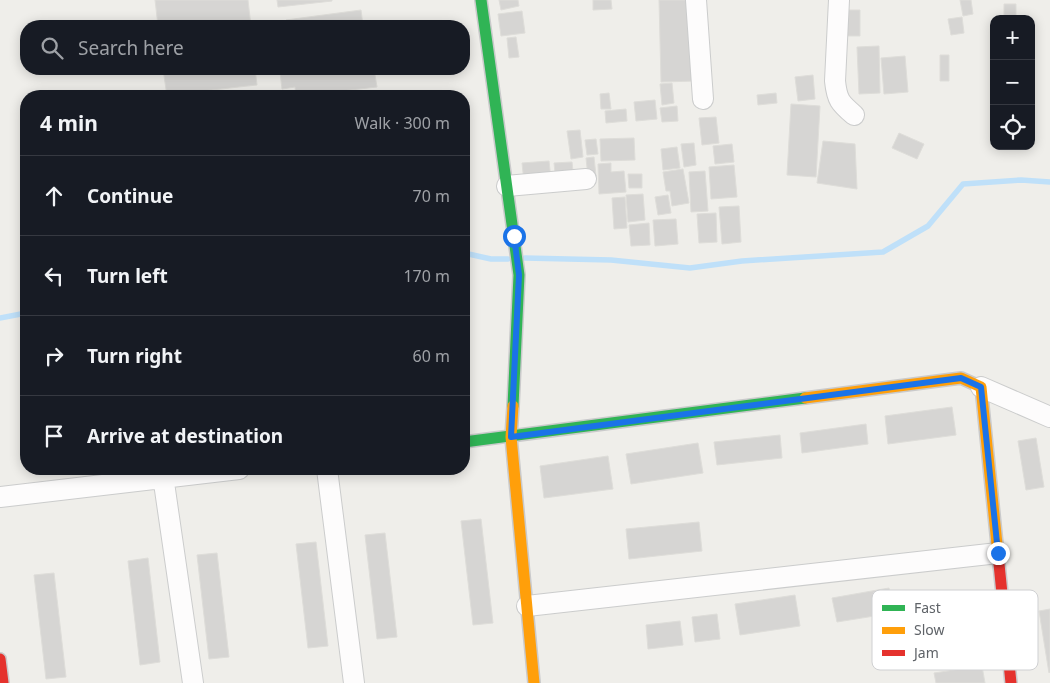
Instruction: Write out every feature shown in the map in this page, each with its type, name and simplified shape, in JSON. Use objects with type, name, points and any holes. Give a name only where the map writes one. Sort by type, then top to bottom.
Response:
[{"type":"street","points":[[481,0],[519,275],[511,437],[534,683]]},
{"type":"street","points":[[696,0],[703,99]]},
{"type":"street","points":[[840,0],[835,81],[836,95],[839,102],[854,115]]},
{"type":"street","points":[[507,186],[586,179]]},
{"type":"street","points":[[470,441],[961,378],[1050,417]]},
{"type":"street","points":[[981,387],[1002,590]]},
{"type":"street","points":[[0,497],[149,475]]},
{"type":"street","points":[[163,475],[193,683]]},
{"type":"street","points":[[328,475],[354,683]]},
{"type":"street","points":[[527,606],[998,553]]},
{"type":"street","points":[[0,659],[3,683]]},
{"type":"street","points":[[1010,670],[1011,683]]},
{"type":"building","points":[[155,0],[248,0],[250,20],[157,20]]},
{"type":"building","points":[[277,0],[332,0],[332,1],[278,7]]},
{"type":"building","points":[[499,0],[518,0],[519,6],[501,10]]},
{"type":"building","points":[[593,0],[611,0],[612,9],[593,10]]},
{"type":"building","points":[[659,0],[694,0],[695,81],[661,82]]},
{"type":"building","points":[[960,0],[971,0],[973,14],[963,16]]},
{"type":"building","points":[[1004,4],[1016,4],[1016,15],[1004,15]]},
{"type":"building","points":[[361,10],[362,20],[286,20]]},
{"type":"building","points":[[845,10],[860,10],[860,36],[845,36]]},
{"type":"building","points":[[522,11],[525,33],[501,36],[498,14]]},
{"type":"building","points":[[962,17],[964,33],[951,35],[948,19]]},
{"type":"building","points":[[516,37],[519,57],[509,58],[507,38]]},
{"type":"building","points":[[879,46],[880,93],[859,94],[857,47]]},
{"type":"building","points":[[940,55],[949,55],[949,81],[940,81]]},
{"type":"building","points":[[905,56],[908,92],[884,94],[881,58]]},
{"type":"building","points":[[164,75],[256,75],[257,85],[212,90],[166,90]]},
{"type":"building","points":[[280,75],[375,75],[377,87],[350,90],[295,90],[295,87],[282,89]]},
{"type":"building","points":[[813,75],[815,99],[798,101],[795,77]]},
{"type":"building","points":[[672,83],[674,103],[662,105],[660,84]]},
{"type":"building","points":[[609,93],[611,109],[601,109],[600,94]]},
{"type":"building","points":[[776,93],[777,103],[758,105],[757,95]]},
{"type":"building","points":[[655,100],[657,119],[636,121],[634,102]]},
{"type":"building","points":[[791,104],[820,106],[816,177],[787,175]]},
{"type":"building","points":[[677,106],[678,121],[662,122],[660,108]]},
{"type":"building","points":[[626,109],[627,121],[606,123],[605,111]]},
{"type":"building","points":[[716,117],[719,143],[702,145],[699,118]]},
{"type":"building","points":[[580,130],[583,157],[571,159],[567,131]]},
{"type":"building","points":[[899,133],[924,144],[917,159],[892,148]]},
{"type":"building","points":[[634,138],[635,160],[601,161],[600,139]]},
{"type":"building","points":[[596,139],[598,154],[587,155],[585,140]]},
{"type":"building","points":[[823,141],[855,144],[857,189],[817,183]]},
{"type":"building","points":[[694,143],[696,165],[684,167],[681,144]]},
{"type":"building","points":[[732,144],[734,162],[715,164],[713,146]]},
{"type":"building","points":[[677,147],[680,168],[663,170],[661,149]]},
{"type":"building","points":[[594,157],[596,176],[588,177],[586,158]]},
{"type":"building","points":[[549,161],[551,179],[524,182],[522,163]]},
{"type":"building","points":[[572,162],[574,180],[556,182],[554,163]]},
{"type":"building","points":[[611,163],[611,172],[624,171],[626,192],[599,194],[598,164]]},
{"type":"building","points":[[734,165],[737,197],[711,199],[709,167]]},
{"type":"building","points":[[683,169],[689,203],[672,206],[670,191],[666,191],[663,172]]},
{"type":"building","points":[[705,171],[708,211],[691,212],[689,172]]},
{"type":"building","points":[[628,174],[642,174],[642,188],[629,188]]},
{"type":"building","points":[[643,194],[645,220],[628,222],[626,195]]},
{"type":"building","points":[[668,195],[671,213],[658,215],[655,197]]},
{"type":"building","points":[[625,197],[627,228],[614,229],[612,198]]},
{"type":"building","points":[[739,206],[741,242],[722,244],[719,207]]},
{"type":"building","points":[[716,213],[717,242],[699,243],[697,214]]},
{"type":"building","points":[[676,219],[678,244],[655,246],[653,220]]},
{"type":"building","points":[[649,223],[650,245],[631,246],[629,225]]},
{"type":"building","points":[[952,407],[956,435],[888,444],[885,416]]},
{"type":"building","points":[[866,424],[868,444],[802,453],[800,433]]},
{"type":"building","points":[[780,435],[782,458],[717,465],[714,442]]},
{"type":"building","points":[[1036,438],[1044,487],[1026,490],[1018,441]]},
{"type":"building","points":[[698,443],[703,473],[631,484],[626,454]]},
{"type":"building","points":[[608,456],[613,489],[544,498],[540,466]]},
{"type":"building","points":[[481,519],[493,623],[473,625],[461,521]]},
{"type":"building","points":[[699,522],[702,551],[629,559],[626,529]]},
{"type":"building","points":[[385,533],[397,637],[377,639],[365,535]]},
{"type":"building","points":[[316,542],[328,646],[308,648],[296,544]]},
{"type":"building","points":[[217,553],[229,657],[209,659],[197,555]]},
{"type":"building","points":[[148,558],[160,662],[140,665],[128,561]]},
{"type":"building","points":[[54,573],[66,677],[46,679],[34,575]]},
{"type":"building","points":[[872,591],[872,616],[837,622],[832,598]]},
{"type":"building","points":[[795,595],[800,626],[740,635],[735,604]]},
{"type":"building","points":[[1050,609],[1050,672],[1049,673],[1039,611]]},
{"type":"building","points":[[717,614],[720,639],[695,642],[692,617]]},
{"type":"building","points":[[680,621],[683,645],[648,649],[646,625]]},
{"type":"building","points":[[955,670],[983,670],[985,683],[936,683],[934,673]]},
{"type":"waterway","points":[[525,258],[611,260],[690,268],[742,261],[883,252],[928,226],[963,184],[1021,180],[1050,182]]},
{"type":"waterway","points":[[470,254],[491,259],[508,259]]},
{"type":"waterway","points":[[0,318],[20,314]]},
{"type":"traffic: fast","points":[[481,0],[519,275],[513,406]]},
{"type":"traffic: fast","points":[[470,441],[805,398]]},
{"type":"traffic: slow","points":[[805,398],[961,378],[981,387],[998,554]]},
{"type":"traffic: slow","points":[[513,406],[511,437],[534,683]]},
{"type":"traffic: jam","points":[[998,554],[1002,590]]},
{"type":"traffic: jam","points":[[0,659],[3,683]]},
{"type":"traffic: jam","points":[[1010,670],[1011,683]]},
{"type":"route","points":[[514,236],[519,275],[511,437],[961,378],[981,387],[998,553]]}]
